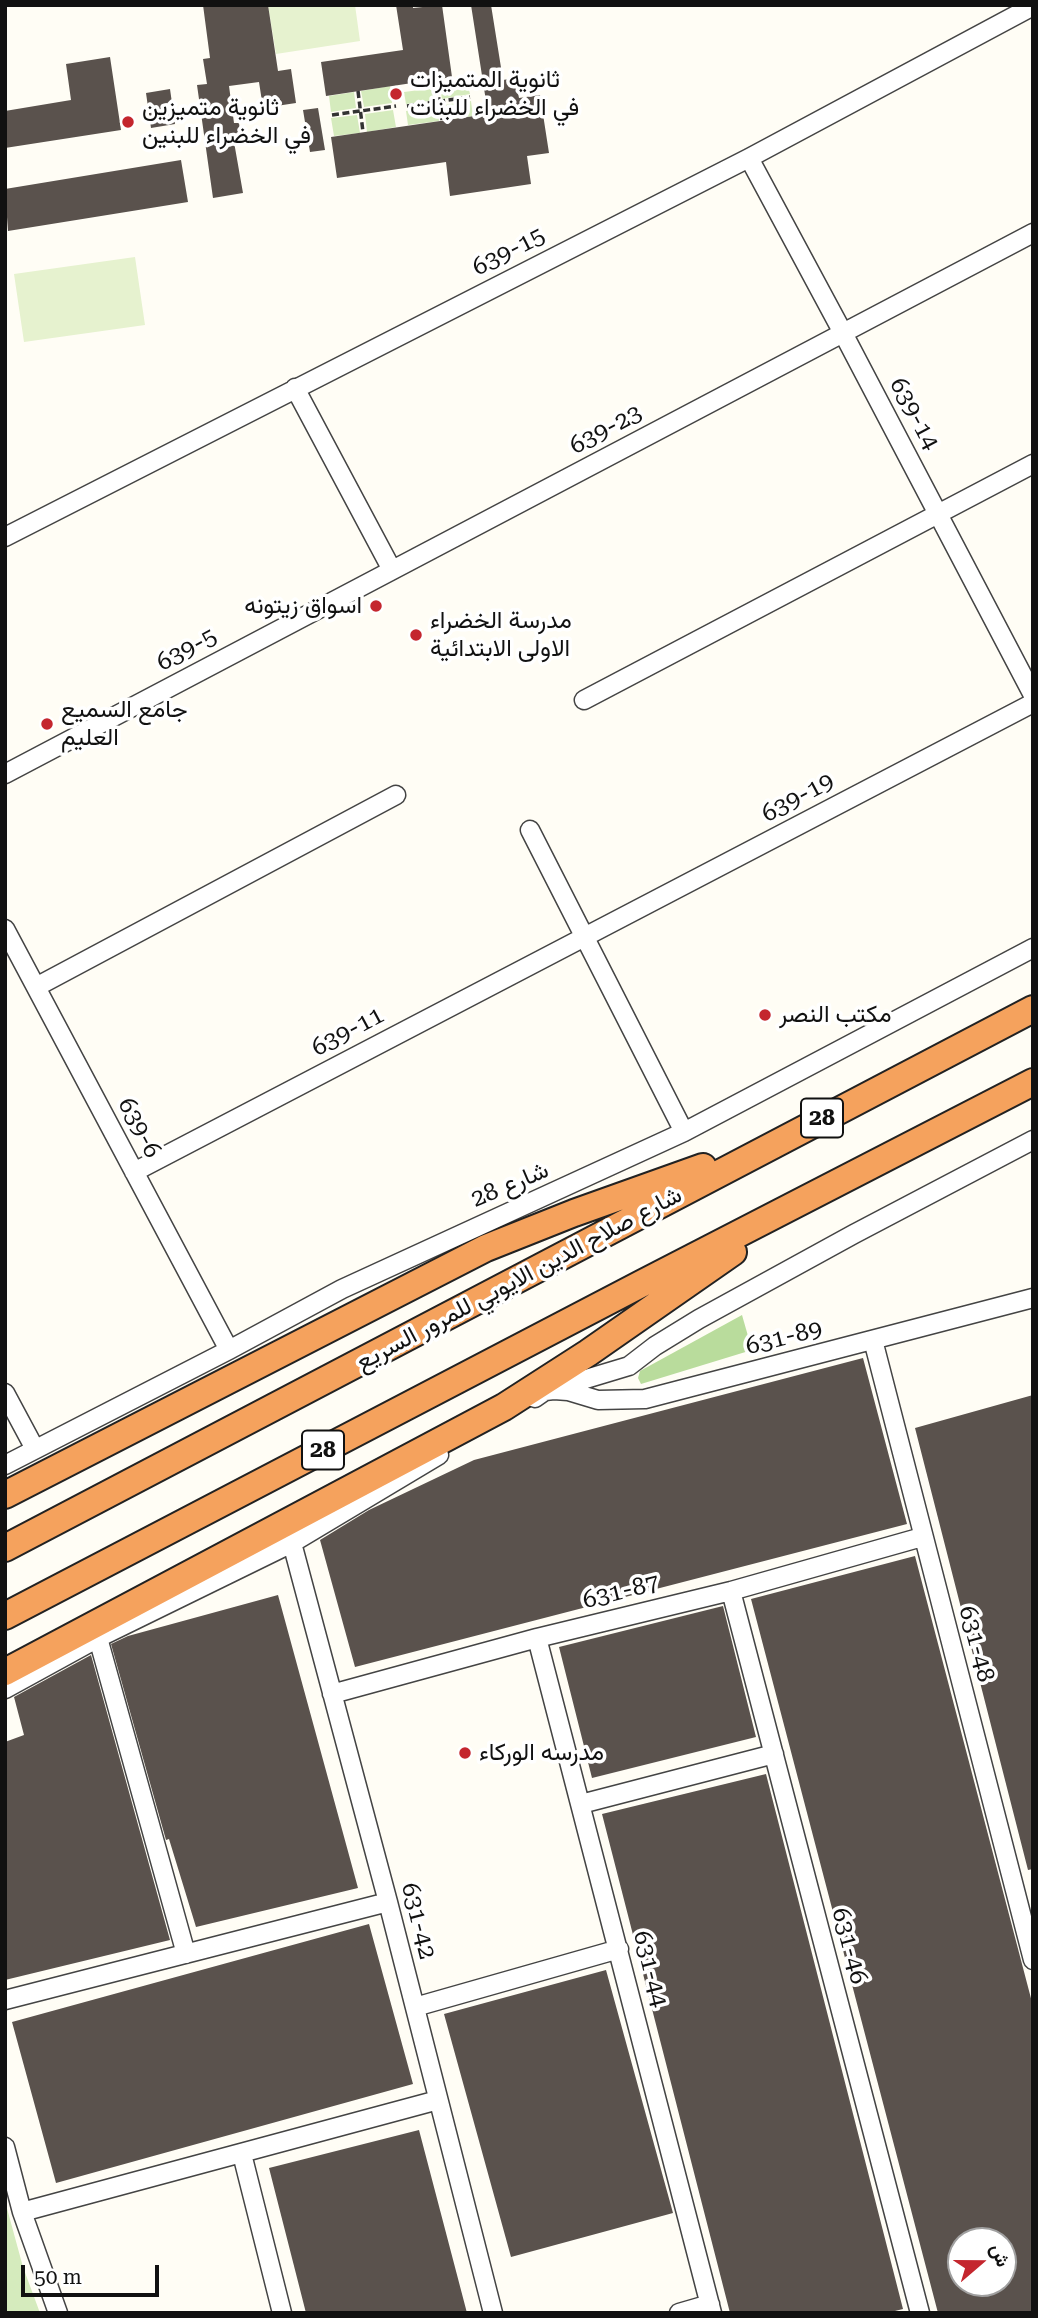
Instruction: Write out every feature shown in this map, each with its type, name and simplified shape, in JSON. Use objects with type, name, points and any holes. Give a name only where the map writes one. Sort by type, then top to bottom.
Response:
[{"type":"highway","name":"شارع صلاح الدين الايوبي للمرور السريع","points":[[5,1548],[1033,1009]]},
{"type":"highway","name":"28","points":[[5,1616],[1033,1082]]},
{"type":"highway","points":[[5,1495],[486,1248],[599,1203],[784,1138]]},
{"type":"highway","points":[[5,1672],[504,1407],[588,1353],[813,1197]]},
{"type":"street","name":"639-15","points":[[5,537],[749,158],[1033,6]]},
{"type":"street","name":"639-14","points":[[749,158],[1033,695]]},
{"type":"street","name":"639-23","points":[[392,570],[1033,233]]},
{"type":"street","points":[[295,387],[392,570]]},
{"type":"street","points":[[584,700],[1033,464]]},
{"type":"street","name":"639-5","points":[[5,774],[392,570]]},
{"type":"street","name":"639-19","points":[[585,936],[1033,703]]},
{"type":"street","points":[[36,987],[396,795]]},
{"type":"street","points":[[530,830],[684,1132]]},
{"type":"street","name":"639-6","points":[[5,929],[229,1350]]},
{"type":"street","name":"639-11","points":[[134,1172],[585,936]]},
{"type":"street","name":"شارع 28","points":[[5,1465],[399,1261],[684,1132],[1033,948]]},
{"type":"street","points":[[504,1407],[545,1391],[629,1366],[662,1341],[699,1319],[1033,1140]]},
{"type":"street","name":"631-89","points":[[545,1391],[568,1391],[586,1398],[606,1401],[645,1399],[1033,1298]]},
{"type":"street","name":"631-48","points":[[873,1340],[922,1537],[1029,1933],[1033,1960]]},
{"type":"street","points":[[5,1689],[98,1638],[292,1543],[545,1391]]},
{"type":"street","points":[[5,1393],[36,1450]]},
{"type":"street","name":"631-87","points":[[332,1694],[537,1638],[731,1591],[922,1537]]},
{"type":"street","name":"631-42","points":[[292,1543],[388,1902],[492,2313]]},
{"type":"street","name":"631-46","points":[[731,1591],[920,2313]]},
{"type":"street","points":[[98,1638],[186,1954]]},
{"type":"street","name":"631-44","points":[[537,1638],[620,1949],[711,2309]]},
{"type":"street","points":[[581,1804],[774,1754]]},
{"type":"street","points":[[5,2000],[388,1902]]},
{"type":"street","points":[[415,2007],[620,1949]]},
{"type":"street","points":[[22,2212],[438,2100]]},
{"type":"street","points":[[5,2147],[22,2212],[58,2313]]},
{"type":"street","points":[[242,2154],[282,2313]]},
{"type":"street","points":[[679,2313],[711,2309]]},
{"type":"path","points":[[437,88],[442,120]]},
{"type":"path","points":[[358,91],[363,132]]},
{"type":"path","points":[[407,106],[470,97]]},
{"type":"path","points":[[332,115],[396,106]]},
{"type":"green space","points":[[268,5],[355,5],[360,41],[276,54]]},
{"type":"green space","points":[[467,82],[470,94],[442,99],[440,87]]},
{"type":"green space","points":[[390,86],[392,103],[364,107],[361,91]]},
{"type":"green space","points":[[435,88],[436,100],[406,104],[404,92]]},
{"type":"green space","points":[[354,92],[356,108],[331,112],[329,96]]},
{"type":"green space","points":[[471,101],[473,116],[447,120],[444,105]]},
{"type":"green space","points":[[437,106],[439,121],[408,125],[406,111]]},
{"type":"green space","points":[[393,110],[396,127],[367,132],[365,114]]},
{"type":"green space","points":[[357,115],[360,133],[334,136],[331,118]]},
{"type":"green space","points":[[135,257],[145,325],[24,342],[14,274]]},
{"type":"green space","points":[[742,1315],[752,1350],[641,1384],[638,1378],[640,1371]]},
{"type":"green space","points":[[5,2201],[23,2267],[40,2313],[5,2313]]},
{"type":"building","points":[[203,5],[268,5],[278,71],[291,69],[296,103],[263,108],[259,82],[229,86],[234,123],[239,123],[241,141],[234,142],[243,193],[213,198],[197,85],[207,84],[203,59],[210,58]]},
{"type":"building","points":[[396,5],[413,5],[413,8],[442,5],[452,77],[326,96],[321,62],[403,50]]},
{"type":"building","points":[[471,5],[491,5],[503,80],[515,78],[519,98],[540,95],[549,153],[527,156],[531,184],[450,196],[446,162],[337,178],[331,137],[488,114]]},
{"type":"building","points":[[110,57],[121,130],[5,148],[5,111],[71,100],[66,64]]},
{"type":"building","points":[[170,89],[175,124],[151,128],[146,93]]},
{"type":"building","points":[[318,108],[325,150],[310,152],[303,110]]},
{"type":"building","points":[[181,160],[188,202],[8,231],[5,189]]},
{"type":"building","points":[[863,1358],[907,1524],[355,1667],[320,1540],[369,1510],[474,1460]]},
{"type":"building","points":[[1033,1395],[1033,1869],[1028,1870],[915,1428]]},
{"type":"building","points":[[915,1556],[1033,2006],[1033,2313],[938,2313],[751,1599]]},
{"type":"building","points":[[278,1595],[358,1888],[196,1927],[169,1839],[166,1840],[111,1644],[128,1636]]},
{"type":"building","points":[[723,1606],[756,1737],[592,1778],[559,1647]]},
{"type":"building","points":[[91,1655],[170,1940],[5,1980],[5,1742],[24,1735],[14,1697]]},
{"type":"building","points":[[766,1774],[903,2309],[887,2313],[730,2313],[602,1814]]},
{"type":"building","points":[[369,1924],[413,2084],[56,2183],[12,2022]]},
{"type":"building","points":[[606,1970],[673,2213],[511,2257],[444,2014]]},
{"type":"building","points":[[419,2130],[467,2313],[306,2313],[269,2168]]},
{"type":"place","name":"ثانوية المتميزات في الخضراء للبنات","points":[[396,94]]},
{"type":"place","name":"ثانوية متميزين في الخضراء للبنين","points":[[128,122]]},
{"type":"place","name":"اسواق زيتونه","points":[[376,606]]},
{"type":"place","name":"مدرسة الخضراء الاولى الابتدائية","points":[[416,635]]},
{"type":"place","name":"جامع السميع العليم","points":[[47,724]]},
{"type":"place","name":"مكتب النصر","points":[[765,1015]]},
{"type":"place","name":"مدرسه الوركاء","points":[[465,1753]]}]
